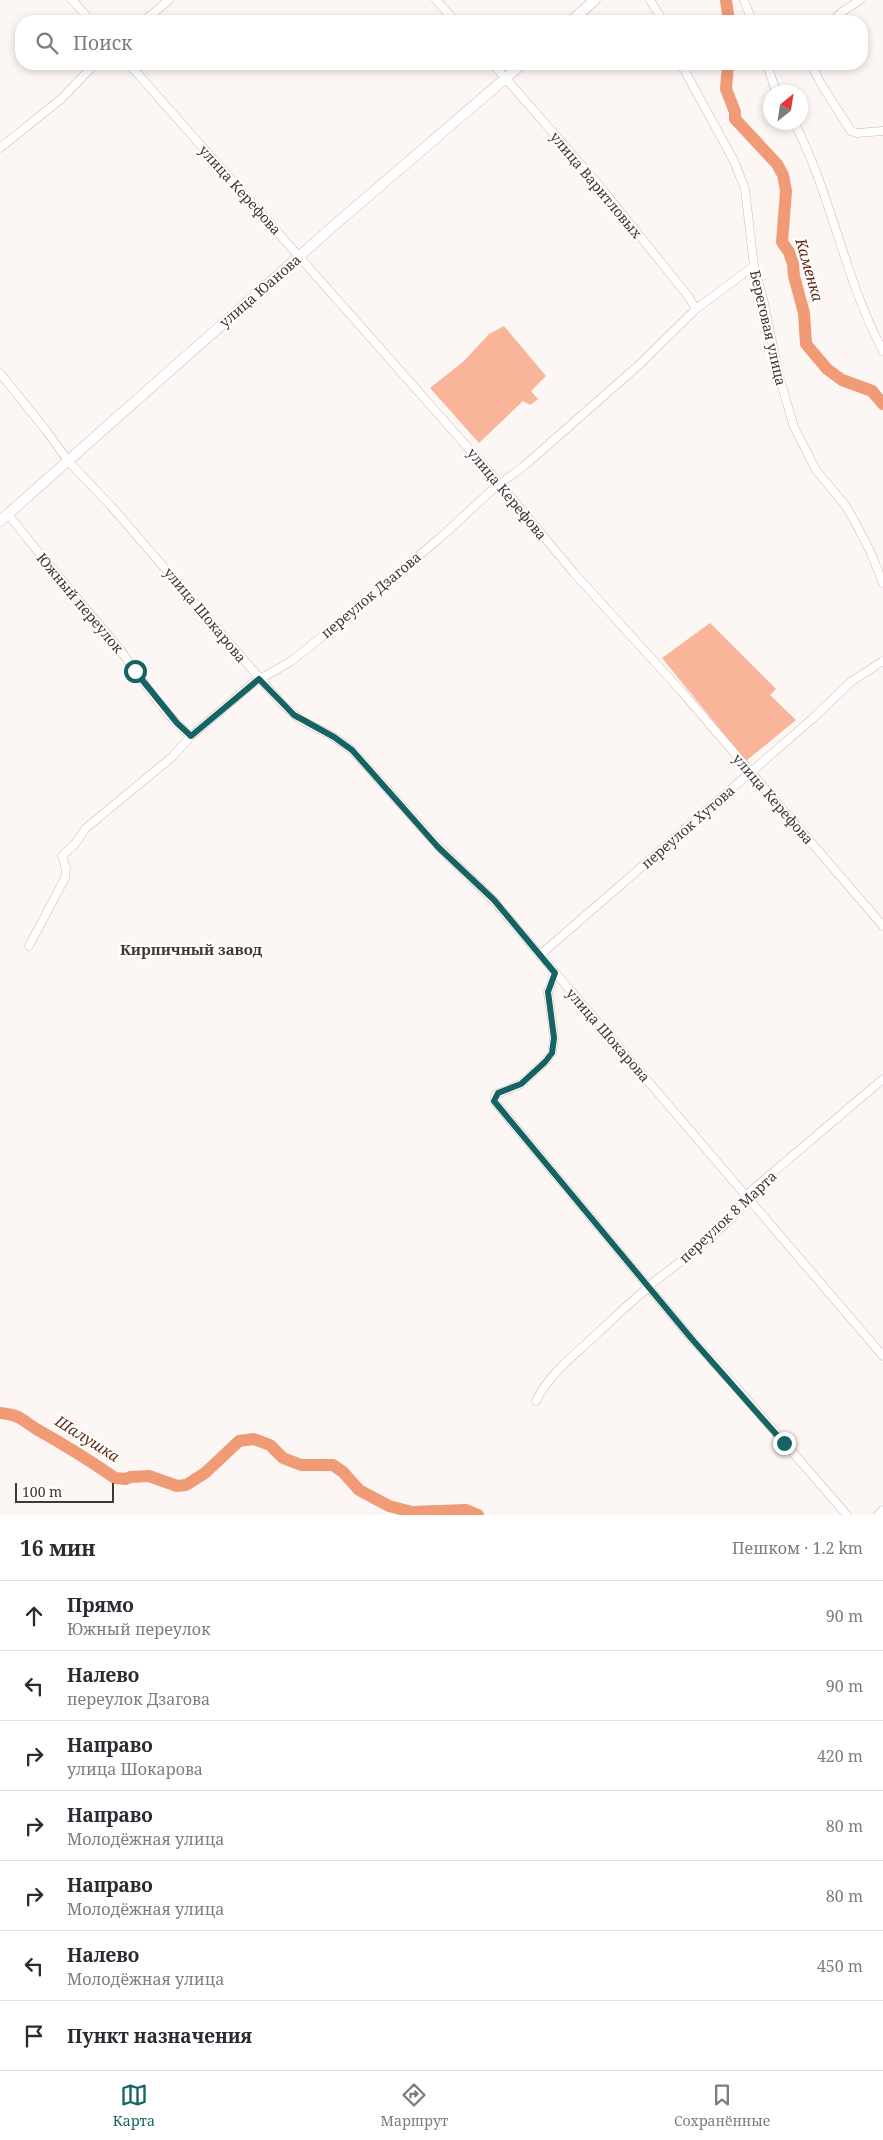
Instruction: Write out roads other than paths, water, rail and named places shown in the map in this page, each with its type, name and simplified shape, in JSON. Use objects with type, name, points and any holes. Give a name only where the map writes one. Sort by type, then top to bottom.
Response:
[{"type":"street","points":[[72,0],[86,15]]},
{"type":"street","points":[[151,15],[170,0]]},
{"type":"street","points":[[436,0],[450,15]]},
{"type":"street","points":[[578,15],[595,0]]},
{"type":"street","points":[[650,0],[659,15]]},
{"type":"street","points":[[744,0],[750,15]]},
{"type":"street","points":[[839,15],[860,0]]},
{"type":"street","points":[[0,148],[61,99],[89,70]]},
{"type":"street","name":"улица Керефова","points":[[134,70],[500,484],[574,573],[672,681],[883,926]]},
{"type":"street","name":"улица Варитловых","points":[[498,70],[598,184],[688,296],[696,309]]},
{"type":"street","name":"улица Юанова","points":[[0,521],[300,256],[515,70]]},
{"type":"street","name":"Береговая улица","points":[[684,70],[734,161],[746,189],[754,266],[764,303],[778,376],[796,433],[816,470],[846,505],[870,551],[883,583]]},
{"type":"street","points":[[769,70],[774,85]]},
{"type":"street","points":[[814,70],[851,131],[857,133],[883,131]]},
{"type":"street","points":[[798,130],[821,182],[833,224],[862,307],[883,351]]},
{"type":"street","name":"переулок Дзагова","points":[[29,946],[64,878],[66,868],[62,856],[75,844],[86,828],[172,757],[191,736],[259,679],[290,662],[315,643],[592,407],[696,309],[754,266]]},
{"type":"street","name":"улица Шокарова","points":[[0,373],[69,462],[111,506],[259,679],[294,715],[334,737],[352,750],[438,847],[494,900],[883,1356]]},
{"type":"street","name":"Южный переулок","points":[[8,514],[37,552],[114,642],[166,710],[191,736]]},
{"type":"street","name":"переулок Хутова","points":[[540,955],[812,719],[852,681],[883,661]]},
{"type":"street","points":[[555,973],[548,992],[554,1038],[552,1053],[530,1076],[514,1088],[498,1093],[494,1101],[691,1338],[737,1388],[846,1515]]},
{"type":"street","name":"переулок 8 Марта","points":[[536,1401],[551,1377],[649,1286],[699,1246],[740,1209],[751,1191],[883,1079]]},
{"type":"street","points":[[878,1515],[883,1510]]},
{"type":"waterway","name":"Каменка","points":[[726,0],[728,15]]},
{"type":"waterway","name":"Каменка","points":[[728,70],[726,89],[735,112],[735,119],[777,164],[783,175],[786,191],[782,242],[789,252],[793,264],[794,276],[804,313],[806,344],[827,369],[842,380],[872,391],[883,404]]},
{"type":"waterway","name":"Шалушка","points":[[0,1413],[21,1418],[115,1478],[126,1479],[149,1476],[177,1486],[186,1485],[205,1473],[239,1441],[254,1439],[270,1445],[283,1458],[301,1465],[333,1465],[343,1472],[359,1490],[389,1506],[412,1512],[466,1510],[478,1515]]},
{"type":"district","name":"Кирпичный завод","points":[[191,950]]}]
